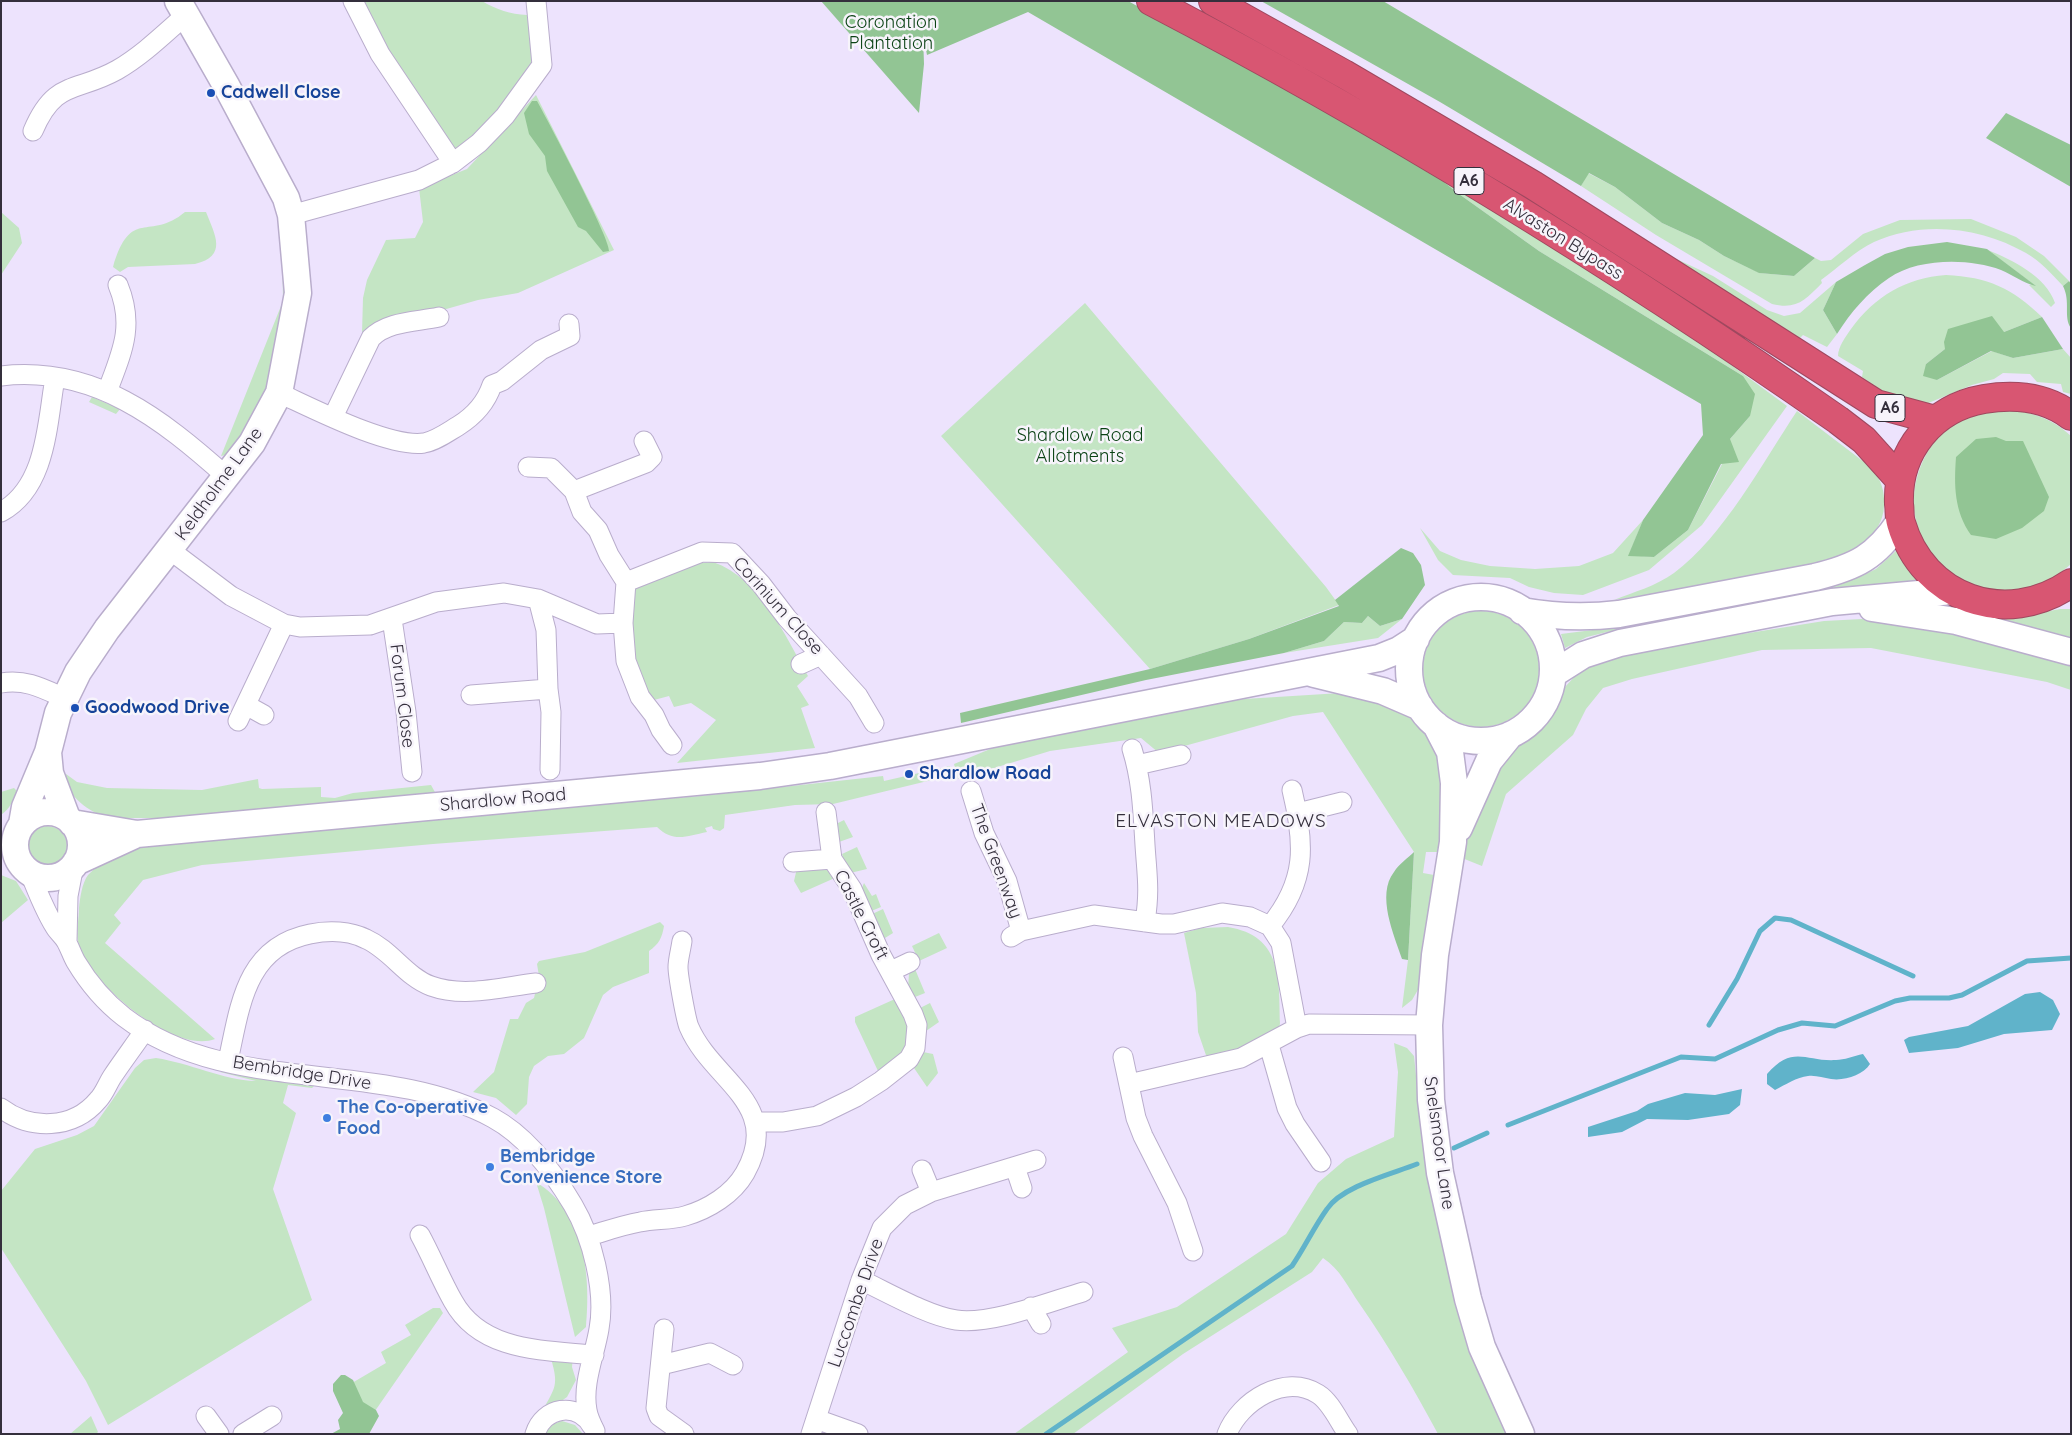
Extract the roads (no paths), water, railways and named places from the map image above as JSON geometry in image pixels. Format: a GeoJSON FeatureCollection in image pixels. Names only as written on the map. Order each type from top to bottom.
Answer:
{"type":"FeatureCollection","features":[{"type":"Feature","properties":{"kind":"highway","name":"Alvaston Bypass"},"geometry":{"type":"LineString","coordinates":[[1151,1],[1333,100],[1438,162],[1653,295],[1838,420],[1864,440],[1900,480]]}},
{"type":"Feature","properties":{"kind":"highway","name":"Alvaston Bypass"},"geometry":{"type":"LineString","coordinates":[[1213,1],[1344,74],[1533,185],[1876,404],[1935,420]]}},
{"type":"Feature","properties":{"kind":"highway"},"geometry":{"type":"LineString","coordinates":[[2064,409],[2022,397],[2000,397],[1978,400],[1955,409],[1935,420],[1920,435],[1909,453],[1900,480],[1900,521],[1919,560],[1930,572],[1952,591],[1979,602],[1995,605],[2035,601],[2068,588]]}},
{"type":"Feature","properties":{"kind":"street"},"geometry":{"type":"LineString","coordinates":[[353,1],[380,54],[453,163]]}},
{"type":"Feature","properties":{"kind":"street"},"geometry":{"type":"LineString","coordinates":[[291,215],[419,180],[453,163],[479,143],[505,116],[542,65],[536,1]]}},
{"type":"Feature","properties":{"kind":"street"},"geometry":{"type":"LineString","coordinates":[[33,131],[42,111],[60,92],[115,71],[141,55],[182,8]]}},
{"type":"Feature","properties":{"kind":"street","name":"Keldholme Lane"},"geometry":{"type":"LineString","coordinates":[[14,828],[48,752],[64,698],[78,672],[99,641],[252,443],[279,393],[298,293],[291,215],[286,198],[182,8]]}},
{"type":"Feature","properties":{"kind":"street"},"geometry":{"type":"LineString","coordinates":[[107,392],[122,352],[127,323],[126,304],[118,285]]}},
{"type":"Feature","properties":{"kind":"street"},"geometry":{"type":"LineString","coordinates":[[333,417],[371,338],[377,332],[389,326],[439,317]]}},
{"type":"Feature","properties":{"kind":"street"},"geometry":{"type":"LineString","coordinates":[[279,393],[362,430],[411,442],[425,442],[440,437],[469,419],[488,397],[492,385],[502,381],[541,350],[570,336],[569,324]]}},
{"type":"Feature","properties":{"kind":"street"},"geometry":{"type":"LineString","coordinates":[[1,376],[20,374],[82,382],[107,392],[139,407],[227,477]]}},
{"type":"Feature","properties":{"kind":"street"},"geometry":{"type":"LineString","coordinates":[[1,512],[16,502],[29,487],[38,468],[55,378]]}},
{"type":"Feature","properties":{"kind":"street"},"geometry":{"type":"LineString","coordinates":[[574,491],[646,463],[652,457],[644,441]]}},
{"type":"Feature","properties":{"kind":"street"},"geometry":{"type":"LineString","coordinates":[[528,467],[551,468],[574,491],[582,512],[598,530],[609,555],[626,582],[623,623],[626,661],[640,697],[654,715],[661,730],[672,745]]}},
{"type":"Feature","properties":{"kind":"street"},"geometry":{"type":"LineString","coordinates":[[1522,611],[1536,624],[1546,641],[1553,674],[1550,689],[1542,707],[1522,728],[1510,735],[1484,741],[1470,740],[1448,733],[1428,716],[1412,690],[1409,660],[1416,639],[1423,627],[1440,609],[1457,601],[1480,598],[1494,599],[1522,611],[1558,617],[1588,618],[1619,614],[1841,571],[1865,561],[1882,545],[1900,521]]}},
{"type":"Feature","properties":{"kind":"street"},"geometry":{"type":"LineString","coordinates":[[170,550],[231,596],[284,624],[300,627],[370,625],[392,619],[436,602],[504,593],[538,599],[597,624],[623,623]]}},
{"type":"Feature","properties":{"kind":"street","name":"Corinium Close"},"geometry":{"type":"LineString","coordinates":[[626,582],[702,552],[732,553],[761,584],[787,618],[858,696],[874,723]]}},
{"type":"Feature","properties":{"kind":"street"},"geometry":{"type":"LineString","coordinates":[[1553,674],[1583,656],[1620,642],[1832,602],[1952,591]]}},
{"type":"Feature","properties":{"kind":"street"},"geometry":{"type":"LineString","coordinates":[[538,599],[546,630],[548,690],[551,712],[550,770]]}},
{"type":"Feature","properties":{"kind":"street"},"geometry":{"type":"LineString","coordinates":[[1832,602],[1956,621],[2071,652]]}},
{"type":"Feature","properties":{"kind":"street","name":"Forum Close"},"geometry":{"type":"LineString","coordinates":[[392,619],[405,704],[412,772]]}},
{"type":"Feature","properties":{"kind":"street"},"geometry":{"type":"LineString","coordinates":[[264,715],[242,713],[284,624]]}},
{"type":"Feature","properties":{"kind":"street","name":"Shardlow Road"},"geometry":{"type":"LineString","coordinates":[[69,821],[137,834],[760,776],[821,767],[1309,673],[1379,658],[1399,650],[1416,639]]}},
{"type":"Feature","properties":{"kind":"street"},"geometry":{"type":"LineString","coordinates":[[801,664],[821,655]]}},
{"type":"Feature","properties":{"kind":"street","name":"Shardlow Road"},"geometry":{"type":"LineString","coordinates":[[1309,673],[1369,687],[1428,716]]}},
{"type":"Feature","properties":{"kind":"street"},"geometry":{"type":"LineString","coordinates":[[1,683],[15,681],[31,683],[64,698]]}},
{"type":"Feature","properties":{"kind":"street"},"geometry":{"type":"LineString","coordinates":[[471,695],[548,690]]}},
{"type":"Feature","properties":{"kind":"street","name":"Snelsmoor Lane"},"geometry":{"type":"LineString","coordinates":[[1428,716],[1450,752],[1454,783],[1453,842],[1435,955],[1429,1026],[1431,1100],[1440,1174],[1462,1273],[1482,1347],[1521,1434]]}},
{"type":"Feature","properties":{"kind":"street","name":"Snelsmoor Lane"},"geometry":{"type":"LineString","coordinates":[[1453,842],[1480,777],[1494,753],[1510,735]]}},
{"type":"Feature","properties":{"kind":"street","name":"Keldholme Lane"},"geometry":{"type":"LineString","coordinates":[[48,752],[50,773],[69,821]]}},
{"type":"Feature","properties":{"kind":"street"},"geometry":{"type":"LineString","coordinates":[[1144,922],[1149,897],[1150,878],[1142,786],[1134,757],[1181,755]]}},
{"type":"Feature","properties":{"kind":"street"},"geometry":{"type":"LineString","coordinates":[[1292,790],[1298,813],[1301,845],[1294,889],[1288,903],[1270,926],[1277,935],[1284,955],[1297,1028]]}},
{"type":"Feature","properties":{"kind":"street","name":"The Greenway"},"geometry":{"type":"LineString","coordinates":[[972,791],[984,833],[1007,881],[1016,934],[1094,915],[1174,924],[1222,912],[1250,917],[1270,926]]}},
{"type":"Feature","properties":{"kind":"street"},"geometry":{"type":"LineString","coordinates":[[1298,813],[1342,802]]}},
{"type":"Feature","properties":{"kind":"street"},"geometry":{"type":"LineString","coordinates":[[46,812],[69,821],[78,833],[80,844],[75,863],[55,877],[43,878],[19,868],[15,849],[14,828],[36,814],[46,812]]}},
{"type":"Feature","properties":{"kind":"street","name":"Castle Croft"},"geometry":{"type":"LineString","coordinates":[[756,1122],[782,1122],[817,1116],[856,1097],[909,1059],[915,1048],[917,1025],[891,971],[881,955],[852,889],[832,859],[826,812]]}},
{"type":"Feature","properties":{"kind":"street","name":"Shardlow Road"},"geometry":{"type":"LineString","coordinates":[[75,863],[137,834]]}},
{"type":"Feature","properties":{"kind":"street","name":"Castle Croft"},"geometry":{"type":"LineString","coordinates":[[793,862],[832,859]]}},
{"type":"Feature","properties":{"kind":"street","name":"Bembridge Drive"},"geometry":{"type":"LineString","coordinates":[[67,942],[68,896],[75,863]]}},
{"type":"Feature","properties":{"kind":"street","name":"Bembridge Drive"},"geometry":{"type":"LineString","coordinates":[[19,868],[54,926],[67,942],[78,965],[100,993],[123,1016],[145,1030],[192,1052],[228,1061],[268,1070],[410,1090],[458,1103],[494,1119],[524,1142],[552,1174],[573,1205],[589,1236],[600,1310],[600,1326],[589,1376],[587,1410],[595,1433]]}},
{"type":"Feature","properties":{"kind":"street"},"geometry":{"type":"LineString","coordinates":[[228,1061],[240,1004],[251,975],[274,950],[301,936],[319,932],[340,932],[365,938],[385,951],[421,982],[444,990],[506,995],[536,983]]}},
{"type":"Feature","properties":{"kind":"street"},"geometry":{"type":"LineString","coordinates":[[589,1236],[639,1222],[685,1216],[713,1204],[737,1187],[751,1163],[758,1141],[756,1122],[732,1084],[702,1051],[687,1024],[678,967],[682,941]]}},
{"type":"Feature","properties":{"kind":"street","name":"Castle Croft"},"geometry":{"type":"LineString","coordinates":[[891,971],[910,962]]}},
{"type":"Feature","properties":{"kind":"street"},"geometry":{"type":"LineString","coordinates":[[1129,1084],[1241,1058],[1269,1045],[1297,1028],[1309,1024],[1429,1026]]}},
{"type":"Feature","properties":{"kind":"street"},"geometry":{"type":"LineString","coordinates":[[1,1108],[19,1119],[41,1124],[60,1123],[82,1113],[98,1100],[145,1030]]}},
{"type":"Feature","properties":{"kind":"street"},"geometry":{"type":"LineString","coordinates":[[1269,1045],[1287,1108],[1295,1124],[1321,1162]]}},
{"type":"Feature","properties":{"kind":"street"},"geometry":{"type":"LineString","coordinates":[[1123,1057],[1143,1136],[1177,1203],[1193,1251]]}},
{"type":"Feature","properties":{"kind":"street","name":"Luccombe Drive"},"geometry":{"type":"LineString","coordinates":[[814,1426],[860,1280],[882,1228],[905,1204],[931,1192],[1036,1160]]}},
{"type":"Feature","properties":{"kind":"street"},"geometry":{"type":"LineString","coordinates":[[1015,1167],[1022,1188]]}},
{"type":"Feature","properties":{"kind":"street"},"geometry":{"type":"LineString","coordinates":[[922,1170],[931,1192]]}},
{"type":"Feature","properties":{"kind":"street"},"geometry":{"type":"LineString","coordinates":[[420,1236],[453,1302],[475,1330],[522,1348],[594,1354]]}},
{"type":"Feature","properties":{"kind":"street"},"geometry":{"type":"LineString","coordinates":[[860,1280],[938,1315],[956,1320],[974,1320],[1031,1307],[1083,1292]]}},
{"type":"Feature","properties":{"kind":"street"},"geometry":{"type":"LineString","coordinates":[[1031,1307],[1041,1324]]}},
{"type":"Feature","properties":{"kind":"street"},"geometry":{"type":"LineString","coordinates":[[664,1329],[661,1365],[655,1400],[656,1408],[659,1416],[684,1434]]}},
{"type":"Feature","properties":{"kind":"street"},"geometry":{"type":"LineString","coordinates":[[661,1365],[710,1353],[733,1365]]}},
{"type":"Feature","properties":{"kind":"street","name":"Bembridge Drive"},"geometry":{"type":"LineString","coordinates":[[564,1408],[589,1376]]}},
{"type":"Feature","properties":{"kind":"street"},"geometry":{"type":"LineString","coordinates":[[1227,1434],[1239,1414],[1248,1405],[1276,1390],[1299,1386],[1320,1395],[1348,1434]]}},
{"type":"Feature","properties":{"kind":"street"},"geometry":{"type":"LineString","coordinates":[[535,1434],[543,1418],[564,1408],[577,1412],[588,1420],[595,1433]]}},
{"type":"Feature","properties":{"kind":"street"},"geometry":{"type":"LineString","coordinates":[[206,1416],[219,1434]]}},
{"type":"Feature","properties":{"kind":"street"},"geometry":{"type":"LineString","coordinates":[[243,1434],[272,1416]]}},
{"type":"Feature","properties":{"kind":"street"},"geometry":{"type":"LineString","coordinates":[[814,1426],[858,1434]]}},
{"type":"Feature","properties":{"kind":"water"},"geometry":{"type":"Polygon","coordinates":[[[2040,992],[2053,1000],[2060,1014],[2052,1030],[2004,1034],[1958,1048],[1909,1053],[1904,1040],[1909,1037],[1968,1026],[2025,994],[2040,992]]]}},
{"type":"Feature","properties":{"kind":"water"},"geometry":{"type":"Polygon","coordinates":[[[1863,1054],[1870,1064],[1863,1071],[1853,1076],[1842,1079],[1814,1076],[1804,1077],[1775,1090],[1767,1084],[1767,1074],[1785,1059],[1800,1056],[1836,1060],[1863,1054]]]}},
{"type":"Feature","properties":{"kind":"water"},"geometry":{"type":"Polygon","coordinates":[[[1742,1089],[1740,1105],[1729,1114],[1688,1120],[1647,1119],[1622,1132],[1588,1137],[1588,1127],[1637,1111],[1648,1104],[1685,1093],[1715,1095],[1742,1089]]]}},
{"type":"Feature","properties":{"kind":"waterway"},"geometry":{"type":"LineString","coordinates":[[1709,1025],[1737,979],[1760,931],[1775,918],[1791,920],[1913,976]]}},
{"type":"Feature","properties":{"kind":"waterway"},"geometry":{"type":"LineString","coordinates":[[1508,1125],[1681,1057],[1715,1059],[1778,1030],[1802,1023],[1835,1026],[1895,1001],[1910,998],[1949,998],[1962,995],[2027,961],[2071,958]]}},
{"type":"Feature","properties":{"kind":"waterway"},"geometry":{"type":"LineString","coordinates":[[1454,1148],[1487,1133]]}},
{"type":"Feature","properties":{"kind":"waterway"},"geometry":{"type":"LineString","coordinates":[[1046,1434],[1292,1266],[1327,1209],[1334,1201],[1355,1187],[1417,1164]]}},
{"type":"Feature","properties":{"kind":"place","name":"Cadwell Close"},"geometry":{"type":"Point","coordinates":[211,93]}},
{"type":"Feature","properties":{"kind":"place","name":"Goodwood Drive"},"geometry":{"type":"Point","coordinates":[75,708]}},
{"type":"Feature","properties":{"kind":"place","name":"Shardlow Road"},"geometry":{"type":"Point","coordinates":[909,774]}},
{"type":"Feature","properties":{"kind":"place","name":"The Co-operative Food"},"geometry":{"type":"Point","coordinates":[327,1118]}},
{"type":"Feature","properties":{"kind":"place","name":"Bembridge Convenience Store"},"geometry":{"type":"Point","coordinates":[490,1167]}},
{"type":"Feature","properties":{"kind":"district","name":"ELVASTON MEADOWS"},"geometry":{"type":"Point","coordinates":[1221,821]}},
{"type":"Feature","properties":{"kind":"park label","name":"Coronation Plantation"},"geometry":{"type":"Point","coordinates":[891,33]}},
{"type":"Feature","properties":{"kind":"park label","name":"Shardlow Road Allotments"},"geometry":{"type":"Point","coordinates":[1080,446]}}]}
